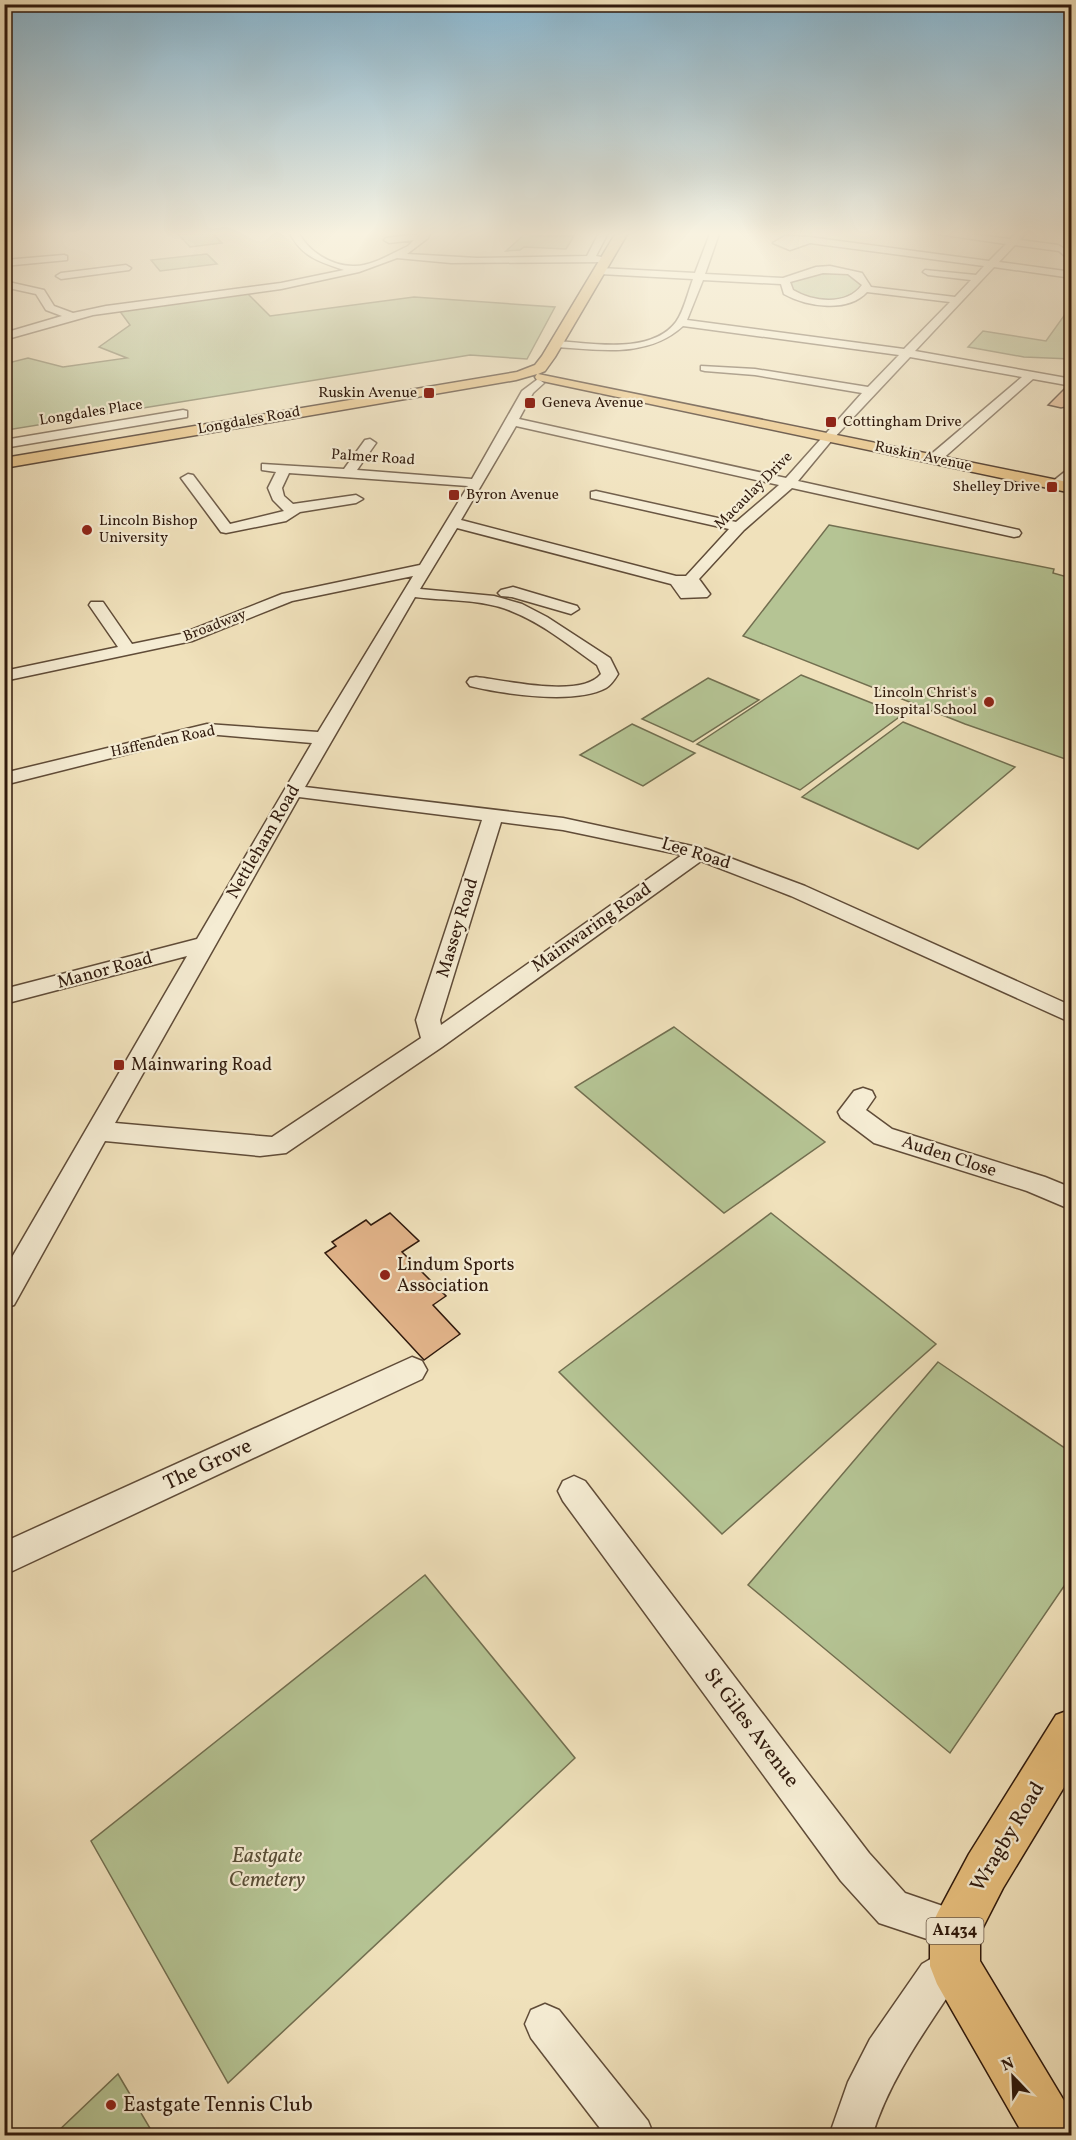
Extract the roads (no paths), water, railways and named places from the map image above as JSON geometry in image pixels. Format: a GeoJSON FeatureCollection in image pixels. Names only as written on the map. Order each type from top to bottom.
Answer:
{"type":"FeatureCollection","features":[{"type":"Feature","properties":{"kind":"main road","name":"Nettleham Road"},"geometry":{"type":"LineString","coordinates":[[530,379],[565,331]]}},
{"type":"Feature","properties":{"kind":"main road","name":"Longdales Road"},"geometry":{"type":"LineString","coordinates":[[5,461],[494,379],[530,379]]}},
{"type":"Feature","properties":{"kind":"main road","name":"Ruskin Avenue"},"geometry":{"type":"LineString","coordinates":[[530,379],[562,382],[1064,487]]}},
{"type":"Feature","properties":{"kind":"main road","name":"Wragby Road"},"geometry":{"type":"LineString","coordinates":[[955,1947],[986,1871],[1071,1731]]}},
{"type":"Feature","properties":{"kind":"main road","name":"A1434"},"geometry":{"type":"LineString","coordinates":[[955,1947],[1054,2136]]}},
{"type":"Feature","properties":{"kind":"street"},"geometry":{"type":"LineString","coordinates":[[4,336],[21,331]]}},
{"type":"Feature","properties":{"kind":"street"},"geometry":{"type":"LineString","coordinates":[[557,344],[611,346],[645,344],[670,335],[674,331]]}},
{"type":"Feature","properties":{"kind":"street"},"geometry":{"type":"LineString","coordinates":[[745,331],[909,351],[1071,383]]}},
{"type":"Feature","properties":{"kind":"street","name":"Macaulay Drive"},"geometry":{"type":"LineString","coordinates":[[452,522],[683,581],[789,483],[827,437],[928,331]]}},
{"type":"Feature","properties":{"kind":"street"},"geometry":{"type":"LineString","coordinates":[[705,368],[755,372],[872,391]]}},
{"type":"Feature","properties":{"kind":"street"},"geometry":{"type":"LineString","coordinates":[[934,459],[1031,375]]}},
{"type":"Feature","properties":{"kind":"street","name":"Nettleham Road"},"geometry":{"type":"LineString","coordinates":[[4,1297],[293,791],[409,592],[477,483],[512,421],[530,379]]}},
{"type":"Feature","properties":{"kind":"street","name":"Longdales Place"},"geometry":{"type":"LineString","coordinates":[[4,444],[183,414]]}},
{"type":"Feature","properties":{"kind":"street"},"geometry":{"type":"LineString","coordinates":[[512,421],[1014,533]]}},
{"type":"Feature","properties":{"kind":"street"},"geometry":{"type":"LineString","coordinates":[[348,473],[370,443]]}},
{"type":"Feature","properties":{"kind":"street","name":"Palmer Road"},"geometry":{"type":"LineString","coordinates":[[267,467],[477,483]]}},
{"type":"Feature","properties":{"kind":"street"},"geometry":{"type":"LineString","coordinates":[[188,478],[226,529],[281,518],[293,512],[278,497],[275,488],[286,468]]}},
{"type":"Feature","properties":{"kind":"street"},"geometry":{"type":"LineString","coordinates":[[1064,487],[1071,470]]}},
{"type":"Feature","properties":{"kind":"street"},"geometry":{"type":"LineString","coordinates":[[596,495],[739,527]]}},
{"type":"Feature","properties":{"kind":"street"},"geometry":{"type":"LineString","coordinates":[[291,508],[356,499]]}},
{"type":"Feature","properties":{"kind":"street","name":"Broadway"},"geometry":{"type":"LineString","coordinates":[[4,676],[186,638],[288,597],[423,569]]}},
{"type":"Feature","properties":{"kind":"street"},"geometry":{"type":"LineString","coordinates":[[409,592],[494,601],[516,607],[541,620],[604,662],[610,674],[608,681],[586,691],[570,692],[488,680]]}},
{"type":"Feature","properties":{"kind":"street"},"geometry":{"type":"LineString","coordinates":[[494,601],[505,593],[513,592],[571,609]]}},
{"type":"Feature","properties":{"kind":"street"},"geometry":{"type":"LineString","coordinates":[[97,605],[128,650]]}},
{"type":"Feature","properties":{"kind":"street","name":"Haffenden Road"},"geometry":{"type":"LineString","coordinates":[[4,779],[207,729],[324,738]]}},
{"type":"Feature","properties":{"kind":"street","name":"Lee Road"},"geometry":{"type":"LineString","coordinates":[[293,791],[598,830],[699,853],[798,891],[1071,1015]]}},
{"type":"Feature","properties":{"kind":"street","name":"Massey Road"},"geometry":{"type":"LineString","coordinates":[[434,1041],[428,1020],[493,815]]}},
{"type":"Feature","properties":{"kind":"street","name":"Mainwaring Road"},"geometry":{"type":"LineString","coordinates":[[99,1131],[260,1147],[277,1146],[434,1041],[699,853]]}},
{"type":"Feature","properties":{"kind":"street","name":"Manor Road"},"geometry":{"type":"LineString","coordinates":[[4,997],[205,944]]}},
{"type":"Feature","properties":{"kind":"street","name":"Auden Close"},"geometry":{"type":"LineString","coordinates":[[863,1097],[850,1112],[883,1136],[1036,1184],[1071,1200]]}},
{"type":"Feature","properties":{"kind":"street","name":"The Grove"},"geometry":{"type":"LineString","coordinates":[[4,1559],[412,1370]]}},
{"type":"Feature","properties":{"kind":"street","name":"St Giles Avenue"},"geometry":{"type":"LineString","coordinates":[[574,1491],[855,1867],[893,1909],[955,1947]]}},
{"type":"Feature","properties":{"kind":"street"},"geometry":{"type":"LineString","coordinates":[[850,2136],[863,2097],[885,2054],[955,1947]]}},
{"type":"Feature","properties":{"kind":"street"},"geometry":{"type":"LineString","coordinates":[[545,2024],[633,2136]]}},
{"type":"Feature","properties":{"kind":"place","name":"Ruskin Avenue"},"geometry":{"type":"Point","coordinates":[429,393]}},
{"type":"Feature","properties":{"kind":"place","name":"Geneva Avenue"},"geometry":{"type":"Point","coordinates":[530,403]}},
{"type":"Feature","properties":{"kind":"place","name":"Cottingham Drive"},"geometry":{"type":"Point","coordinates":[831,422]}},
{"type":"Feature","properties":{"kind":"place","name":"Shelley Drive"},"geometry":{"type":"Point","coordinates":[1052,487]}},
{"type":"Feature","properties":{"kind":"place","name":"Byron Avenue"},"geometry":{"type":"Point","coordinates":[454,495]}},
{"type":"Feature","properties":{"kind":"place","name":"Lincoln Bishop University"},"geometry":{"type":"Point","coordinates":[87,530]}},
{"type":"Feature","properties":{"kind":"place","name":"Lincoln Christ's Hospital School"},"geometry":{"type":"Point","coordinates":[989,702]}},
{"type":"Feature","properties":{"kind":"place","name":"Mainwaring Road"},"geometry":{"type":"Point","coordinates":[119,1065]}},
{"type":"Feature","properties":{"kind":"place","name":"Lindum Sports Association"},"geometry":{"type":"Point","coordinates":[385,1275]}},
{"type":"Feature","properties":{"kind":"place","name":"Eastgate Tennis Club"},"geometry":{"type":"Point","coordinates":[111,2105]}},
{"type":"Feature","properties":{"kind":"park label","name":"Eastgate Cemetery"},"geometry":{"type":"Point","coordinates":[267,1868]}}]}
